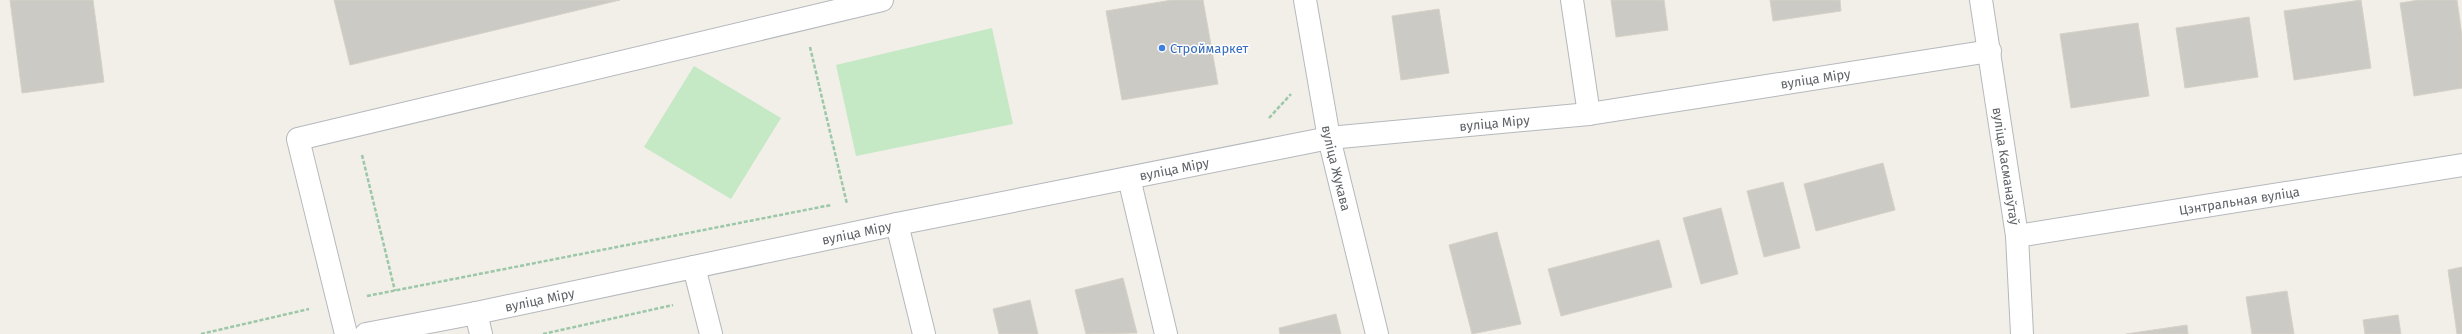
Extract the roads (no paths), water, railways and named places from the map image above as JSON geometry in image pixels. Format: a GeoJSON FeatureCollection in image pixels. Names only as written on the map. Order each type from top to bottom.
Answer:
{"type":"FeatureCollection","features":[{"type":"Feature","properties":{"kind":"street"},"geometry":{"type":"LineString","coordinates":[[346,334],[298,139],[882,0]]}},
{"type":"Feature","properties":{"kind":"street","name":"вуліца Жукава"},"geometry":{"type":"LineString","coordinates":[[1305,0],[1329,138],[1377,334]]}},
{"type":"Feature","properties":{"kind":"street"},"geometry":{"type":"LineString","coordinates":[[1572,0],[1589,114]]}},
{"type":"Feature","properties":{"kind":"street","name":"вуліца Касманаўтаў"},"geometry":{"type":"LineString","coordinates":[[1982,0],[2017,236],[2022,334]]}},
{"type":"Feature","properties":{"kind":"street","name":"вуліца Міру"},"geometry":{"type":"LineString","coordinates":[[366,334],[476,313],[897,224],[1329,138],[1589,114],[1990,51]]}},
{"type":"Feature","properties":{"kind":"street","name":"Цэнтральная вуліца"},"geometry":{"type":"LineString","coordinates":[[2017,236],[2462,165]]}},
{"type":"Feature","properties":{"kind":"street"},"geometry":{"type":"LineString","coordinates":[[1129,178],[1166,334]]}},
{"type":"Feature","properties":{"kind":"street"},"geometry":{"type":"LineString","coordinates":[[897,224],[924,334]]}},
{"type":"Feature","properties":{"kind":"street"},"geometry":{"type":"LineString","coordinates":[[694,267],[711,334]]}},
{"type":"Feature","properties":{"kind":"street"},"geometry":{"type":"LineString","coordinates":[[476,313],[481,334]]}},
{"type":"Feature","properties":{"kind":"place","name":"Строймаркет"},"geometry":{"type":"Point","coordinates":[1162,48]}}]}
